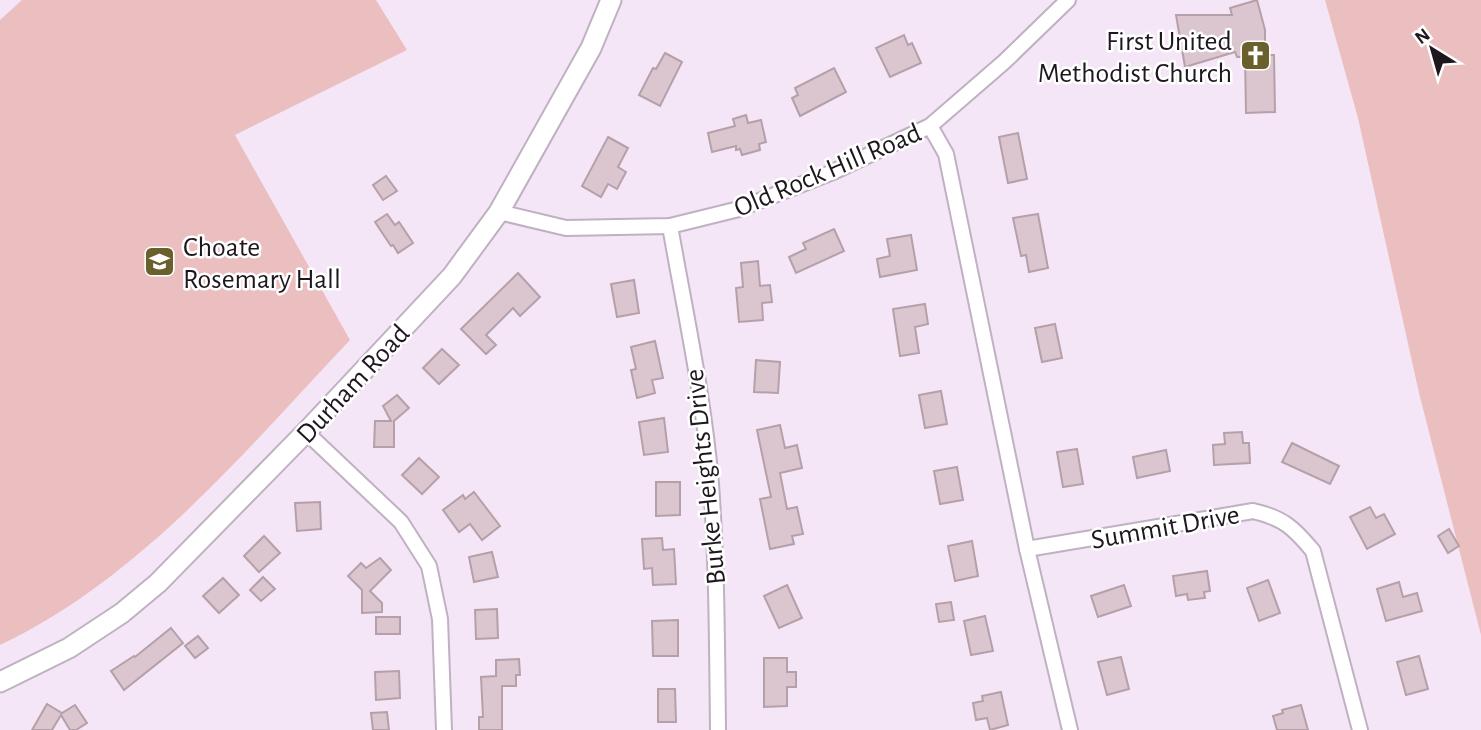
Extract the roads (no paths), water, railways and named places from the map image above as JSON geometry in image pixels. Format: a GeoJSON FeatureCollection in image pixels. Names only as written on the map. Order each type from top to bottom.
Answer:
{"type":"FeatureCollection","features":[{"type":"Feature","properties":{"kind":"main road","name":"Durham Road"},"geometry":{"type":"LineString","coordinates":[[0,682],[69,648],[122,613],[158,583],[306,432],[452,275],[499,212],[591,48],[611,0]]}},
{"type":"Feature","properties":{"kind":"street","name":"Old Rock Hill Road"},"geometry":{"type":"LineString","coordinates":[[499,212],[566,228],[670,226],[738,209],[833,173],[930,126],[1004,62],[1068,0]]}},
{"type":"Feature","properties":{"kind":"street"},"geometry":{"type":"LineString","coordinates":[[930,126],[946,154],[1027,550],[1070,730]]}},
{"type":"Feature","properties":{"kind":"street","name":"Burke Heights Drive"},"geometry":{"type":"LineString","coordinates":[[670,226],[699,390],[711,484],[718,730]]}},
{"type":"Feature","properties":{"kind":"street"},"geometry":{"type":"LineString","coordinates":[[306,432],[401,522],[429,566],[440,619],[444,730]]}},
{"type":"Feature","properties":{"kind":"street","name":"Summit Drive"},"geometry":{"type":"LineString","coordinates":[[1027,550],[1253,510],[1275,516],[1298,532],[1313,551],[1360,730]]}},
{"type":"Feature","properties":{"kind":"place","name":"First United Methodist Church"},"geometry":{"type":"Point","coordinates":[1255,56]}},
{"type":"Feature","properties":{"kind":"place","name":"Choate Rosemary Hall"},"geometry":{"type":"Point","coordinates":[160,262]}}]}
